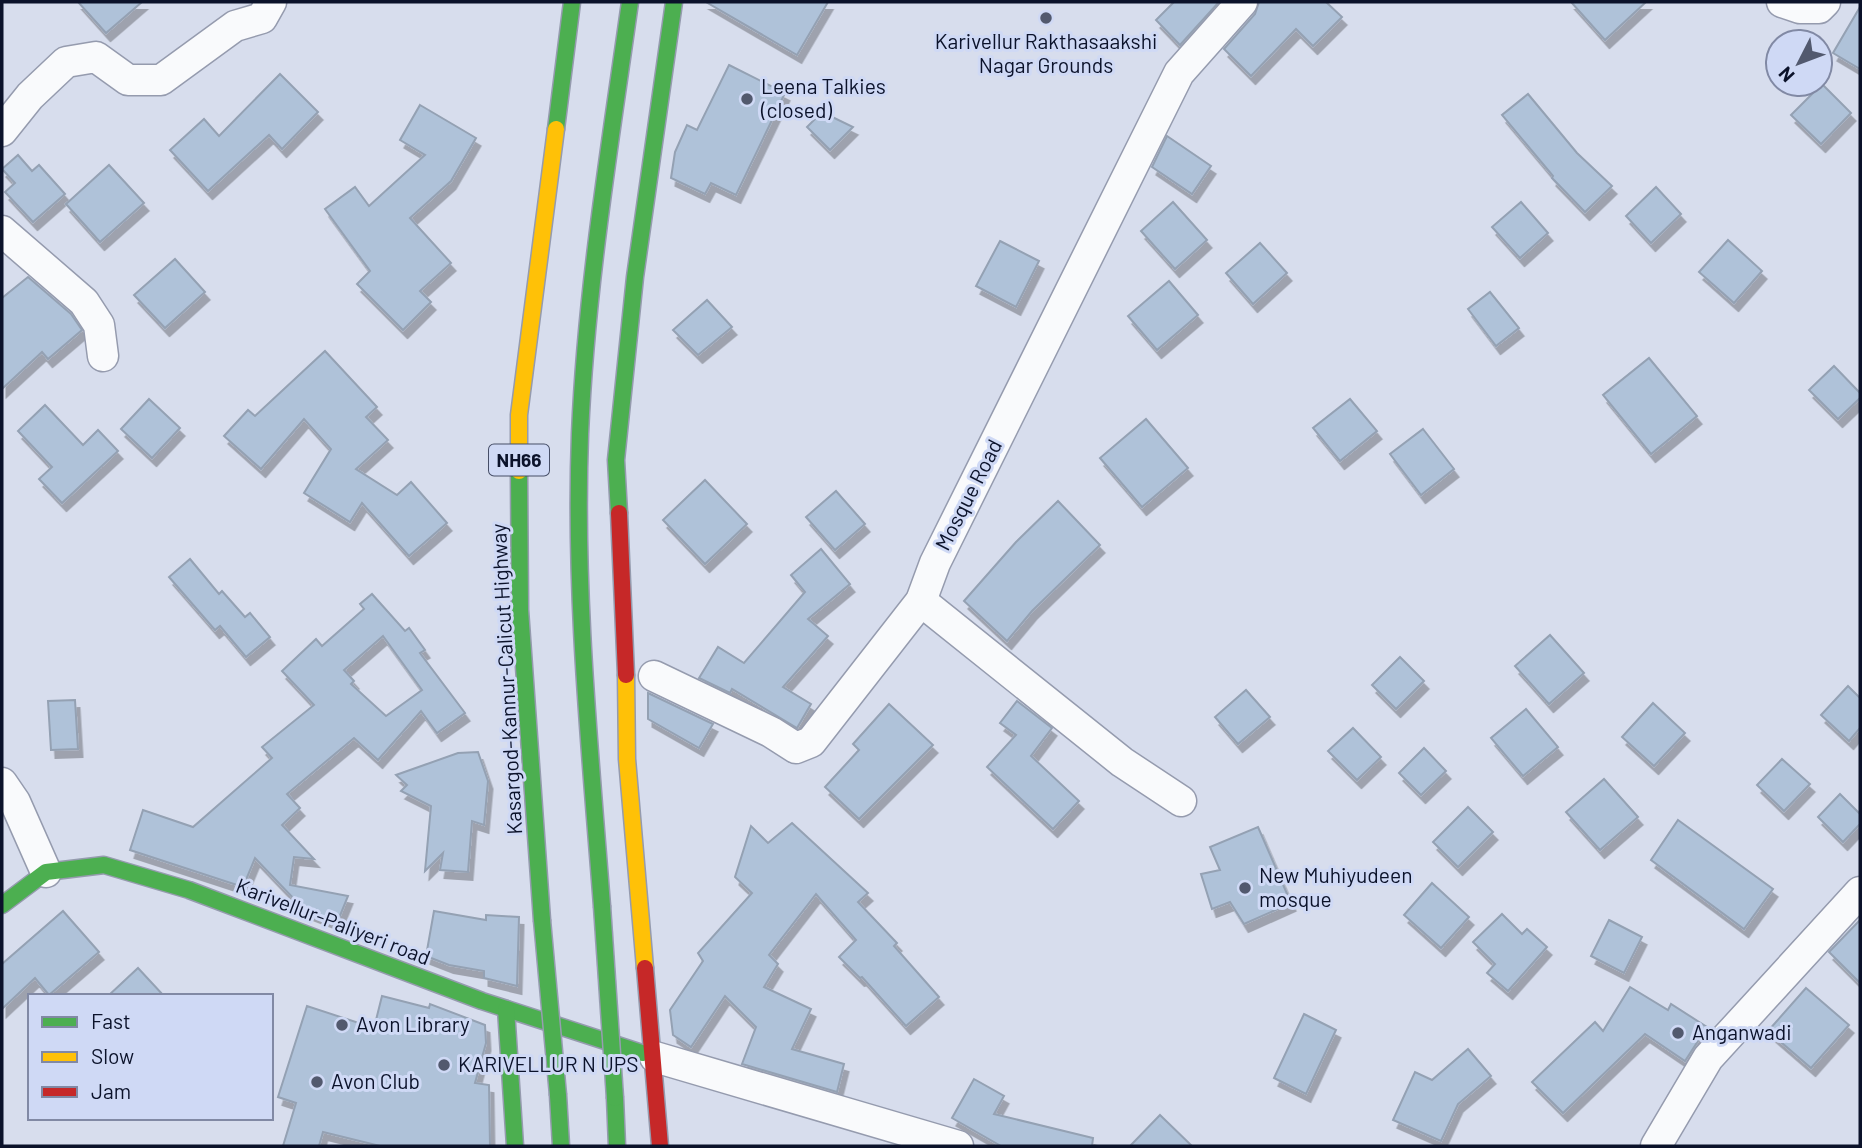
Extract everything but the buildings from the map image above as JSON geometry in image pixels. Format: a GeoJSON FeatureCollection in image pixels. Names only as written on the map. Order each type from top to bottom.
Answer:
{"type":"FeatureCollection","features":[{"type":"Feature","properties":{"kind":"main road","name":"Kasargod-Kannur-Calicut Highway"},"geometry":{"type":"LineString","coordinates":[[561,1146],[520,610],[519,415],[572,2]]}},
{"type":"Feature","properties":{"kind":"main road","name":"NH66"},"geometry":{"type":"LineString","coordinates":[[617,1146],[581,624],[580,434],[597,236],[630,2]]}},
{"type":"Feature","properties":{"kind":"main road"},"geometry":{"type":"LineString","coordinates":[[660,1146],[655,1057],[627,759],[626,666],[616,460],[635,277],[674,2]]}},
{"type":"Feature","properties":{"kind":"main road","name":"Karivellur-Paliyeri road"},"geometry":{"type":"LineString","coordinates":[[2,905],[46,872],[104,865],[189,890],[506,1009],[655,1057]]}},
{"type":"Feature","properties":{"kind":"main road"},"geometry":{"type":"LineString","coordinates":[[506,1009],[515,1146]]}},
{"type":"Feature","properties":{"kind":"street"},"geometry":{"type":"LineString","coordinates":[[2,131],[30,96],[66,62],[96,57],[128,80],[161,80],[235,26],[262,18],[271,2]]}},
{"type":"Feature","properties":{"kind":"street","name":"Mosque Road"},"geometry":{"type":"LineString","coordinates":[[654,676],[771,732],[796,748],[811,743],[921,601],[957,519],[1179,73],[1242,2]]}},
{"type":"Feature","properties":{"kind":"street"},"geometry":{"type":"LineString","coordinates":[[1782,2],[1800,8],[1819,8],[1825,2]]}},
{"type":"Feature","properties":{"kind":"street"},"geometry":{"type":"LineString","coordinates":[[2,231],[84,302],[99,325],[103,355]]}},
{"type":"Feature","properties":{"kind":"street"},"geometry":{"type":"LineString","coordinates":[[921,601],[1122,762],[1181,802]]}},
{"type":"Feature","properties":{"kind":"street"},"geometry":{"type":"LineString","coordinates":[[2,783],[15,802],[46,872]]}},
{"type":"Feature","properties":{"kind":"street"},"geometry":{"type":"LineString","coordinates":[[1656,1146],[1708,1058],[1860,892]]}},
{"type":"Feature","properties":{"kind":"street"},"geometry":{"type":"LineString","coordinates":[[655,1057],[958,1146]]}},
{"type":"Feature","properties":{"kind":"traffic: fast"},"geometry":{"type":"LineString","coordinates":[[556,129],[572,2]]}},
{"type":"Feature","properties":{"kind":"traffic: fast"},"geometry":{"type":"LineString","coordinates":[[602,906],[581,611],[580,434],[593,271],[630,2]]}},
{"type":"Feature","properties":{"kind":"traffic: fast"},"geometry":{"type":"LineString","coordinates":[[619,513],[616,460],[635,277],[674,2]]}},
{"type":"Feature","properties":{"kind":"traffic: fast"},"geometry":{"type":"LineString","coordinates":[[519,471],[520,610],[542,920]]}},
{"type":"Feature","properties":{"kind":"traffic: fast"},"geometry":{"type":"LineString","coordinates":[[2,905],[46,872],[104,865],[189,890],[482,1001],[642,1053]]}},
{"type":"Feature","properties":{"kind":"traffic: fast"},"geometry":{"type":"LineString","coordinates":[[602,906],[615,1098]]}},
{"type":"Feature","properties":{"kind":"traffic: fast"},"geometry":{"type":"LineString","coordinates":[[542,920],[558,1095]]}},
{"type":"Feature","properties":{"kind":"traffic: fast"},"geometry":{"type":"LineString","coordinates":[[506,1009],[515,1146]]}},
{"type":"Feature","properties":{"kind":"traffic: fast"},"geometry":{"type":"LineString","coordinates":[[558,1095],[561,1146]]}},
{"type":"Feature","properties":{"kind":"traffic: fast"},"geometry":{"type":"LineString","coordinates":[[615,1098],[617,1146]]}},
{"type":"Feature","properties":{"kind":"traffic: slow"},"geometry":{"type":"LineString","coordinates":[[519,471],[519,415],[556,129]]}},
{"type":"Feature","properties":{"kind":"traffic: slow"},"geometry":{"type":"LineString","coordinates":[[626,675],[627,759],[645,968]]}},
{"type":"Feature","properties":{"kind":"traffic: jam"},"geometry":{"type":"LineString","coordinates":[[619,513],[626,675]]}},
{"type":"Feature","properties":{"kind":"traffic: jam"},"geometry":{"type":"LineString","coordinates":[[645,968],[660,1146]]}},
{"type":"Feature","properties":{"kind":"place","name":"Karivellur Rakthasaakshi Nagar Grounds"},"geometry":{"type":"Point","coordinates":[1046,18]}},
{"type":"Feature","properties":{"kind":"place","name":"Leena Talkies (closed)"},"geometry":{"type":"Point","coordinates":[747,99]}},
{"type":"Feature","properties":{"kind":"place","name":"New Muhiyudeen mosque"},"geometry":{"type":"Point","coordinates":[1245,888]}},
{"type":"Feature","properties":{"kind":"place","name":"Avon Library"},"geometry":{"type":"Point","coordinates":[342,1025]}},
{"type":"Feature","properties":{"kind":"place","name":"Anganwadi"},"geometry":{"type":"Point","coordinates":[1678,1033]}},
{"type":"Feature","properties":{"kind":"place","name":"KARIVELLUR N UPS"},"geometry":{"type":"Point","coordinates":[444,1065]}},
{"type":"Feature","properties":{"kind":"place","name":"Avon Club"},"geometry":{"type":"Point","coordinates":[317,1082]}}]}
